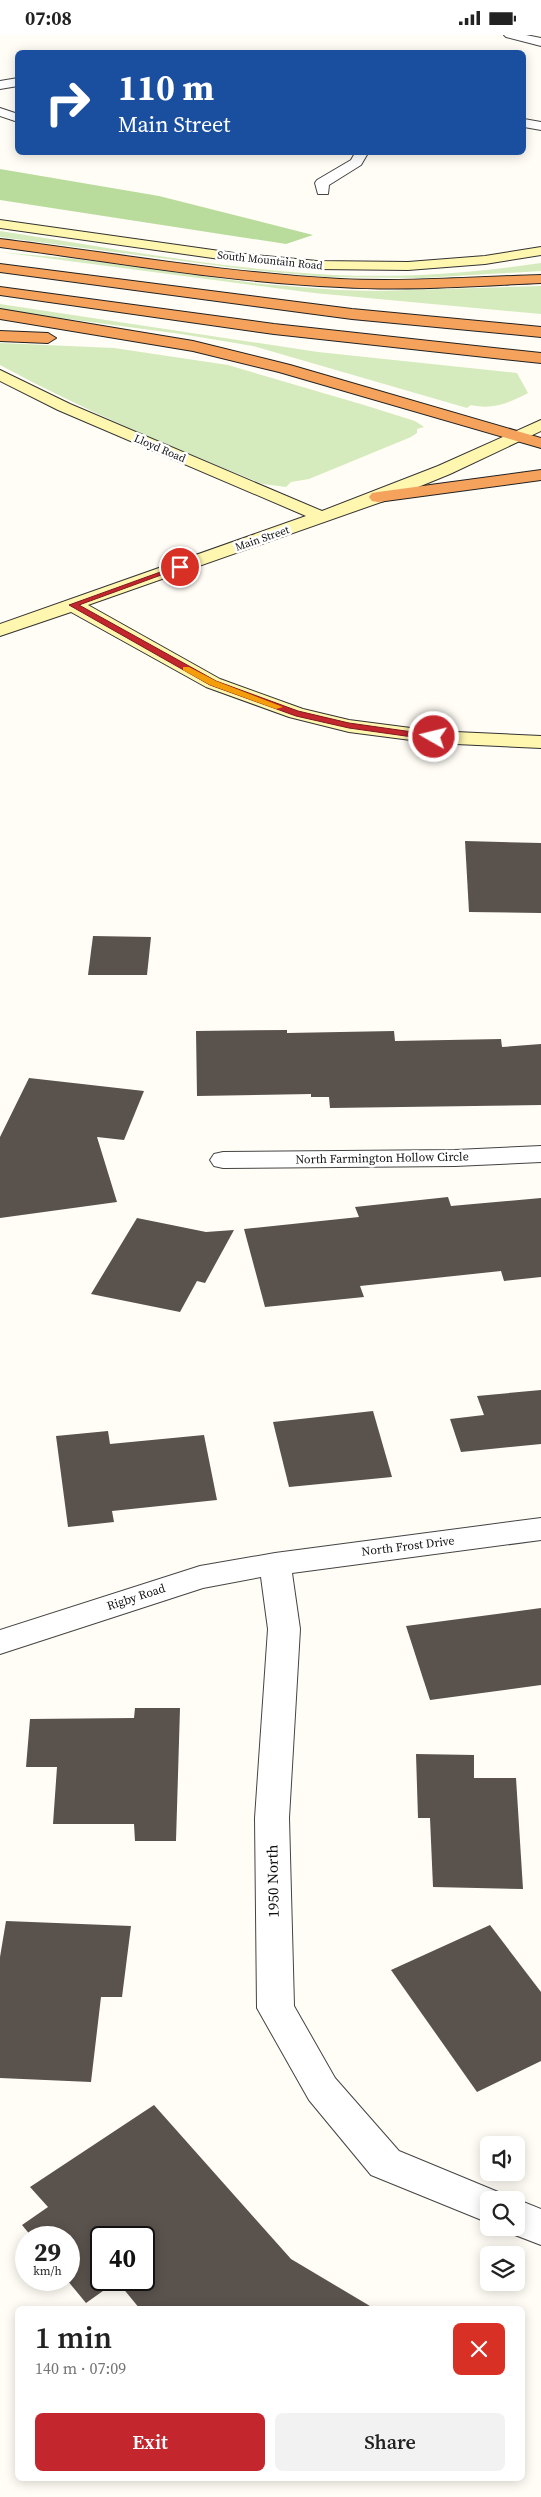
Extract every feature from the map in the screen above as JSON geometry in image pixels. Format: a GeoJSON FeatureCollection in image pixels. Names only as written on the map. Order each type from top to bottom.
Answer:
{"type":"FeatureCollection","features":[{"type":"Feature","properties":{"kind":"highway"},"geometry":{"type":"LineString","coordinates":[[0,243],[265,278],[314,282],[376,284],[541,279]]}},
{"type":"Feature","properties":{"kind":"highway"},"geometry":{"type":"LineString","coordinates":[[0,268],[315,310],[541,332]]}},
{"type":"Feature","properties":{"kind":"highway"},"geometry":{"type":"LineString","coordinates":[[0,291],[274,329],[541,357]]}},
{"type":"Feature","properties":{"kind":"highway"},"geometry":{"type":"LineString","coordinates":[[0,315],[193,346],[294,371],[541,443]]}},
{"type":"Feature","properties":{"kind":"highway"},"geometry":{"type":"LineString","coordinates":[[0,336],[39,337],[216,353]]}},
{"type":"Feature","properties":{"kind":"highway"},"geometry":{"type":"LineString","coordinates":[[378,497],[541,475]]}},
{"type":"Feature","properties":{"kind":"street"},"geometry":{"type":"LineString","coordinates":[[510,35],[541,42]]}},
{"type":"Feature","properties":{"kind":"street"},"geometry":{"type":"LineString","coordinates":[[0,85],[15,82]]}},
{"type":"Feature","properties":{"kind":"street"},"geometry":{"type":"LineString","coordinates":[[0,112],[15,117]]}},
{"type":"Feature","properties":{"kind":"street"},"geometry":{"type":"LineString","coordinates":[[526,123],[541,125]]}},
{"type":"Feature","properties":{"kind":"street"},"geometry":{"type":"LineString","coordinates":[[324,191],[322,183],[356,162],[360,155]]}},
{"type":"Feature","properties":{"kind":"street","name":"South Mountain Road"},"geometry":{"type":"LineString","coordinates":[[0,224],[234,257],[317,265],[408,266],[485,260],[541,251]]}},
{"type":"Feature","properties":{"kind":"street","name":"Lloyd Road"},"geometry":{"type":"LineString","coordinates":[[0,375],[64,407],[322,517]]}},
{"type":"Feature","properties":{"kind":"street","name":"Main Street"},"geometry":{"type":"LineString","coordinates":[[0,630],[378,497],[519,437],[541,425]]}},
{"type":"Feature","properties":{"kind":"street"},"geometry":{"type":"LineString","coordinates":[[73,605],[213,683],[296,713],[349,726],[434,737],[541,741]]}},
{"type":"Feature","properties":{"kind":"street","name":"North Farmington Hollow Circle"},"geometry":{"type":"LineString","coordinates":[[223,1160],[455,1158],[541,1154]]}},
{"type":"Feature","properties":{"kind":"street","name":"North Frost Drive"},"geometry":{"type":"LineString","coordinates":[[276,1564],[541,1529]]}},
{"type":"Feature","properties":{"kind":"street","name":"Rigby Road"},"geometry":{"type":"LineString","coordinates":[[0,1642],[200,1577],[276,1564]]}},
{"type":"Feature","properties":{"kind":"street","name":"1950 North"},"geometry":{"type":"LineString","coordinates":[[276,1564],[284,1629],[272,1818],[276,2008],[322,2089],[385,2163],[480,2202]]}},
{"type":"Feature","properties":{"kind":"street"},"geometry":{"type":"LineString","coordinates":[[525,2221],[541,2227]]}},
{"type":"Feature","properties":{"kind":"green space"},"geometry":{"type":"Polygon","coordinates":[[[0,169],[159,196],[313,235],[286,244],[0,200],[0,169]]]}},
{"type":"Feature","properties":{"kind":"green space"},"geometry":{"type":"Polygon","coordinates":[[[0,231],[167,257],[292,272],[360,276],[412,275],[489,270],[541,263],[541,271],[422,278],[325,277],[251,270],[0,237],[0,231]]]}},
{"type":"Feature","properties":{"kind":"green space"},"geometry":{"type":"Polygon","coordinates":[[[0,252],[76,259],[262,284],[338,290],[377,291],[541,286],[541,314],[314,293],[0,252]]]}},
{"type":"Feature","properties":{"kind":"green space"},"geometry":{"type":"Polygon","coordinates":[[[0,304],[318,352],[517,373],[528,393],[501,405],[487,407],[471,405],[467,408],[253,346],[181,334],[0,310],[0,304]]]}},
{"type":"Feature","properties":{"kind":"green space"},"geometry":{"type":"Polygon","coordinates":[[[0,343],[114,348],[228,365],[415,421],[424,427],[417,429],[417,433],[411,437],[309,479],[291,482],[286,487],[263,484],[130,428],[64,398],[0,365],[0,343]]]}},
{"type":"Feature","properties":{"kind":"building"},"geometry":{"type":"Polygon","coordinates":[[[465,841],[541,843],[541,913],[469,912],[465,841]]]}},
{"type":"Feature","properties":{"kind":"building"},"geometry":{"type":"Polygon","coordinates":[[[93,936],[151,937],[147,975],[88,975],[93,936]]]}},
{"type":"Feature","properties":{"kind":"building"},"geometry":{"type":"Polygon","coordinates":[[[287,1030],[287,1033],[394,1031],[395,1041],[501,1039],[502,1047],[541,1044],[541,1105],[330,1108],[329,1097],[311,1097],[311,1094],[197,1096],[196,1031],[287,1030]]]}},
{"type":"Feature","properties":{"kind":"building"},"geometry":{"type":"Polygon","coordinates":[[[29,1078],[144,1091],[124,1140],[97,1137],[117,1202],[0,1218],[0,1137],[29,1078]]]}},
{"type":"Feature","properties":{"kind":"building"},"geometry":{"type":"Polygon","coordinates":[[[448,1197],[451,1206],[541,1198],[541,1277],[504,1281],[501,1271],[360,1286],[364,1297],[265,1307],[244,1229],[359,1217],[355,1207],[448,1197]]]}},
{"type":"Feature","properties":{"kind":"building"},"geometry":{"type":"Polygon","coordinates":[[[137,1218],[206,1232],[234,1230],[205,1283],[197,1281],[180,1312],[91,1294],[137,1218]]]}},
{"type":"Feature","properties":{"kind":"building"},"geometry":{"type":"Polygon","coordinates":[[[541,1390],[541,1444],[461,1452],[450,1419],[484,1415],[477,1396],[541,1390]]]}},
{"type":"Feature","properties":{"kind":"building"},"geometry":{"type":"Polygon","coordinates":[[[373,1411],[392,1477],[289,1487],[273,1422],[373,1411]]]}},
{"type":"Feature","properties":{"kind":"building"},"geometry":{"type":"Polygon","coordinates":[[[108,1431],[110,1444],[204,1435],[217,1500],[112,1511],[114,1522],[68,1527],[56,1436],[108,1431]]]}},
{"type":"Feature","properties":{"kind":"building"},"geometry":{"type":"Polygon","coordinates":[[[541,1608],[541,1685],[430,1700],[406,1626],[541,1608]]]}},
{"type":"Feature","properties":{"kind":"building"},"geometry":{"type":"Polygon","coordinates":[[[135,1708],[180,1708],[176,1841],[135,1841],[134,1824],[53,1824],[57,1767],[26,1767],[30,1719],[134,1718],[135,1708]]]}},
{"type":"Feature","properties":{"kind":"building"},"geometry":{"type":"Polygon","coordinates":[[[416,1754],[474,1755],[474,1778],[516,1778],[523,1889],[433,1887],[430,1818],[418,1818],[416,1754]]]}},
{"type":"Feature","properties":{"kind":"building"},"geometry":{"type":"Polygon","coordinates":[[[6,1921],[131,1926],[122,1997],[101,1997],[91,2082],[0,2078],[0,1957],[6,1921]]]}},
{"type":"Feature","properties":{"kind":"building"},"geometry":{"type":"Polygon","coordinates":[[[490,1925],[541,1992],[541,2061],[477,2092],[391,1970],[490,1925]]]}},
{"type":"Feature","properties":{"kind":"building"},"geometry":{"type":"Polygon","coordinates":[[[154,2105],[291,2259],[370,2306],[138,2306],[125,2291],[155,2291],[155,2226],[90,2226],[90,2291],[103,2291],[86,2303],[76,2291],[80,2291],[80,2226],[22,2225],[48,2207],[30,2187],[154,2105]]]}},
{"type":"Feature","properties":{"kind":"slow traffic"},"geometry":{"type":"LineString","coordinates":[[186,669],[213,683],[279,707]]}},
{"type":"Feature","properties":{"kind":"route"},"geometry":{"type":"LineString","coordinates":[[180,567],[73,605],[213,683],[296,713],[349,726],[434,737]]}}]}
